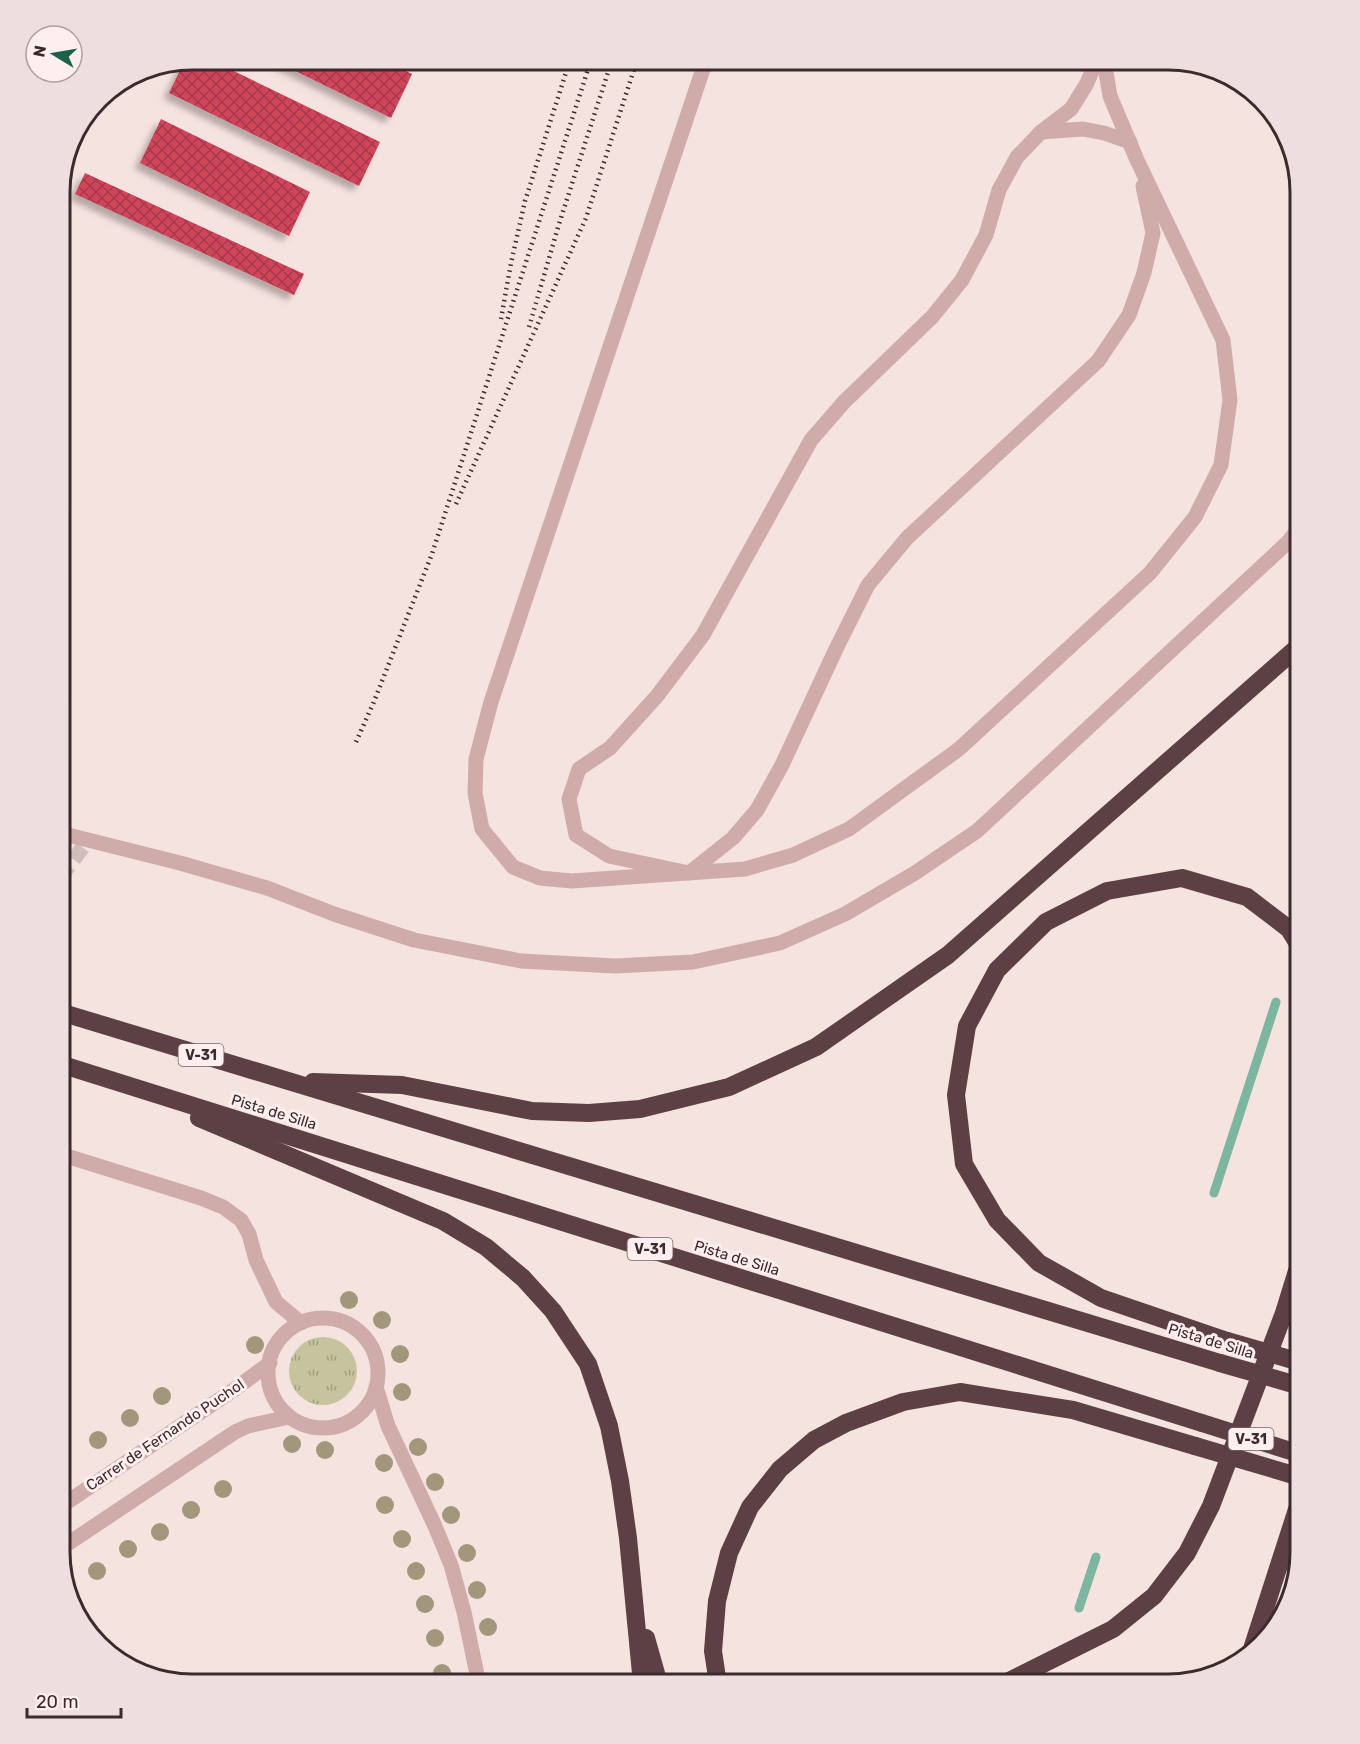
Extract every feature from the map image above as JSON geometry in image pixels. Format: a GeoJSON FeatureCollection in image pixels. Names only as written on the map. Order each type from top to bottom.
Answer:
{"type":"FeatureCollection","features":[{"type":"Feature","properties":{"kind":"highway"},"geometry":{"type":"LineString","coordinates":[[290,1082],[402,1085],[532,1111],[589,1113],[640,1110],[729,1088],[816,1047],[948,955],[1290,654]]}},
{"type":"Feature","properties":{"kind":"highway"},"geometry":{"type":"LineString","coordinates":[[1290,930],[1247,897],[1182,878],[1107,891],[1046,922],[997,970],[967,1026],[956,1095],[964,1164],[997,1220],[1039,1263],[1101,1298],[1227,1341],[1290,1359]]}},
{"type":"Feature","properties":{"kind":"highway","name":"Pista de Silla"},"geometry":{"type":"LineString","coordinates":[[70,1015],[1290,1383]]}},
{"type":"Feature","properties":{"kind":"highway","name":"Pista de Silla"},"geometry":{"type":"LineString","coordinates":[[70,1067],[1290,1451]]}},
{"type":"Feature","properties":{"kind":"highway"},"geometry":{"type":"LineString","coordinates":[[98,1075],[444,1221],[486,1247],[523,1278],[553,1311],[588,1364],[609,1426],[628,1538],[641,1674]]}},
{"type":"Feature","properties":{"kind":"highway"},"geometry":{"type":"LineString","coordinates":[[1023,1674],[1113,1629],[1154,1596],[1187,1553],[1211,1506],[1290,1294]]}},
{"type":"Feature","properties":{"kind":"highway"},"geometry":{"type":"LineString","coordinates":[[717,1674],[713,1650],[717,1601],[729,1553],[750,1507],[780,1469],[814,1440],[846,1423],[903,1402],[960,1392],[1073,1410],[1290,1474]]}},
{"type":"Feature","properties":{"kind":"highway"},"geometry":{"type":"LineString","coordinates":[[1257,1634],[1290,1531]]}},
{"type":"Feature","properties":{"kind":"highway"},"geometry":{"type":"LineString","coordinates":[[632,1590],[656,1674]]}},
{"type":"Feature","properties":{"kind":"street"},"geometry":{"type":"LineString","coordinates":[[702,71],[491,702],[476,759],[475,793],[482,829],[513,867],[540,878],[572,881],[745,869],[793,855],[849,829],[959,749],[1150,573],[1195,517],[1221,465],[1230,400],[1223,340],[1137,160],[1110,96],[1106,71]]}},
{"type":"Feature","properties":{"kind":"street"},"geometry":{"type":"LineString","coordinates":[[689,873],[609,856],[576,835],[569,799],[579,770],[610,748],[657,696],[704,635],[812,440],[844,402],[932,317],[962,280],[986,235],[999,190],[1017,157],[1041,132],[1071,109],[1092,71]]}},
{"type":"Feature","properties":{"kind":"street"},"geometry":{"type":"LineString","coordinates":[[1041,132],[1083,129],[1130,142]]}},
{"type":"Feature","properties":{"kind":"street"},"geometry":{"type":"LineString","coordinates":[[689,873],[733,838],[757,810],[782,765],[868,585],[907,538],[1098,360],[1129,315],[1144,273],[1153,233],[1137,160]]}},
{"type":"Feature","properties":{"kind":"street"},"geometry":{"type":"LineString","coordinates":[[71,836],[267,888],[334,914],[414,940],[521,961],[615,966],[693,962],[780,943],[845,914],[915,873],[977,831],[1290,540]]}},
{"type":"Feature","properties":{"kind":"street"},"geometry":{"type":"LineString","coordinates":[[70,1157],[201,1198],[223,1208],[241,1220],[249,1234],[256,1260],[276,1302],[301,1323]]}},
{"type":"Feature","properties":{"kind":"street"},"geometry":{"type":"LineString","coordinates":[[314,1318],[332,1318],[349,1324],[363,1336],[373,1351],[378,1369],[376,1387],[368,1403],[356,1416],[341,1425],[323,1428],[305,1425],[289,1417],[277,1404],[270,1387],[268,1369],[272,1352],[282,1336],[301,1323],[314,1318]]}},
{"type":"Feature","properties":{"kind":"street","name":"Carrer de Fernando Puchol"},"geometry":{"type":"LineString","coordinates":[[70,1500],[270,1363]]}},
{"type":"Feature","properties":{"kind":"street"},"geometry":{"type":"LineString","coordinates":[[376,1387],[388,1426],[451,1566],[464,1612],[477,1674]]}},
{"type":"Feature","properties":{"kind":"street"},"geometry":{"type":"LineString","coordinates":[[70,1542],[235,1432],[248,1426],[289,1417]]}},
{"type":"Feature","properties":{"kind":"green space"},"geometry":{"type":"Polygon","coordinates":[[[323,1337],[336,1340],[347,1347],[354,1358],[357,1371],[354,1384],[347,1395],[336,1402],[323,1405],[310,1402],[299,1395],[292,1384],[289,1371],[292,1358],[299,1347],[310,1340],[323,1337]]]}},
{"type":"Feature","properties":{"kind":"building"},"geometry":{"type":"Polygon","coordinates":[[[232,70],[380,142],[359,186],[169,93],[179,72],[232,70]]]}},
{"type":"Feature","properties":{"kind":"building"},"geometry":{"type":"Polygon","coordinates":[[[294,70],[404,70],[412,74],[391,118],[294,70]]]}},
{"type":"Feature","properties":{"kind":"building"},"geometry":{"type":"Polygon","coordinates":[[[161,119],[310,192],[289,236],[140,163],[161,119]]]}},
{"type":"Feature","properties":{"kind":"building"},"geometry":{"type":"Polygon","coordinates":[[[85,173],[304,274],[294,295],[75,194],[85,173]]]}},
{"type":"Feature","properties":{"kind":"waterway"},"geometry":{"type":"LineString","coordinates":[[1214,1193],[1276,1002]]}},
{"type":"Feature","properties":{"kind":"waterway"},"geometry":{"type":"LineString","coordinates":[[1079,1608],[1096,1557]]}},
{"type":"Feature","properties":{"kind":"tunnel"},"geometry":{"type":"LineString","coordinates":[[71,864],[89,839]]}},
{"type":"Feature","properties":{"kind":"railway"},"geometry":{"type":"LineString","coordinates":[[501,319],[525,201],[567,70]]}},
{"type":"Feature","properties":{"kind":"railway"},"geometry":{"type":"LineString","coordinates":[[356,742],[432,554],[588,70]]}},
{"type":"Feature","properties":{"kind":"railway"},"geometry":{"type":"LineString","coordinates":[[529,327],[559,224],[609,70]]}},
{"type":"Feature","properties":{"kind":"railway"},"geometry":{"type":"LineString","coordinates":[[456,504],[586,218],[634,70]]}}]}
